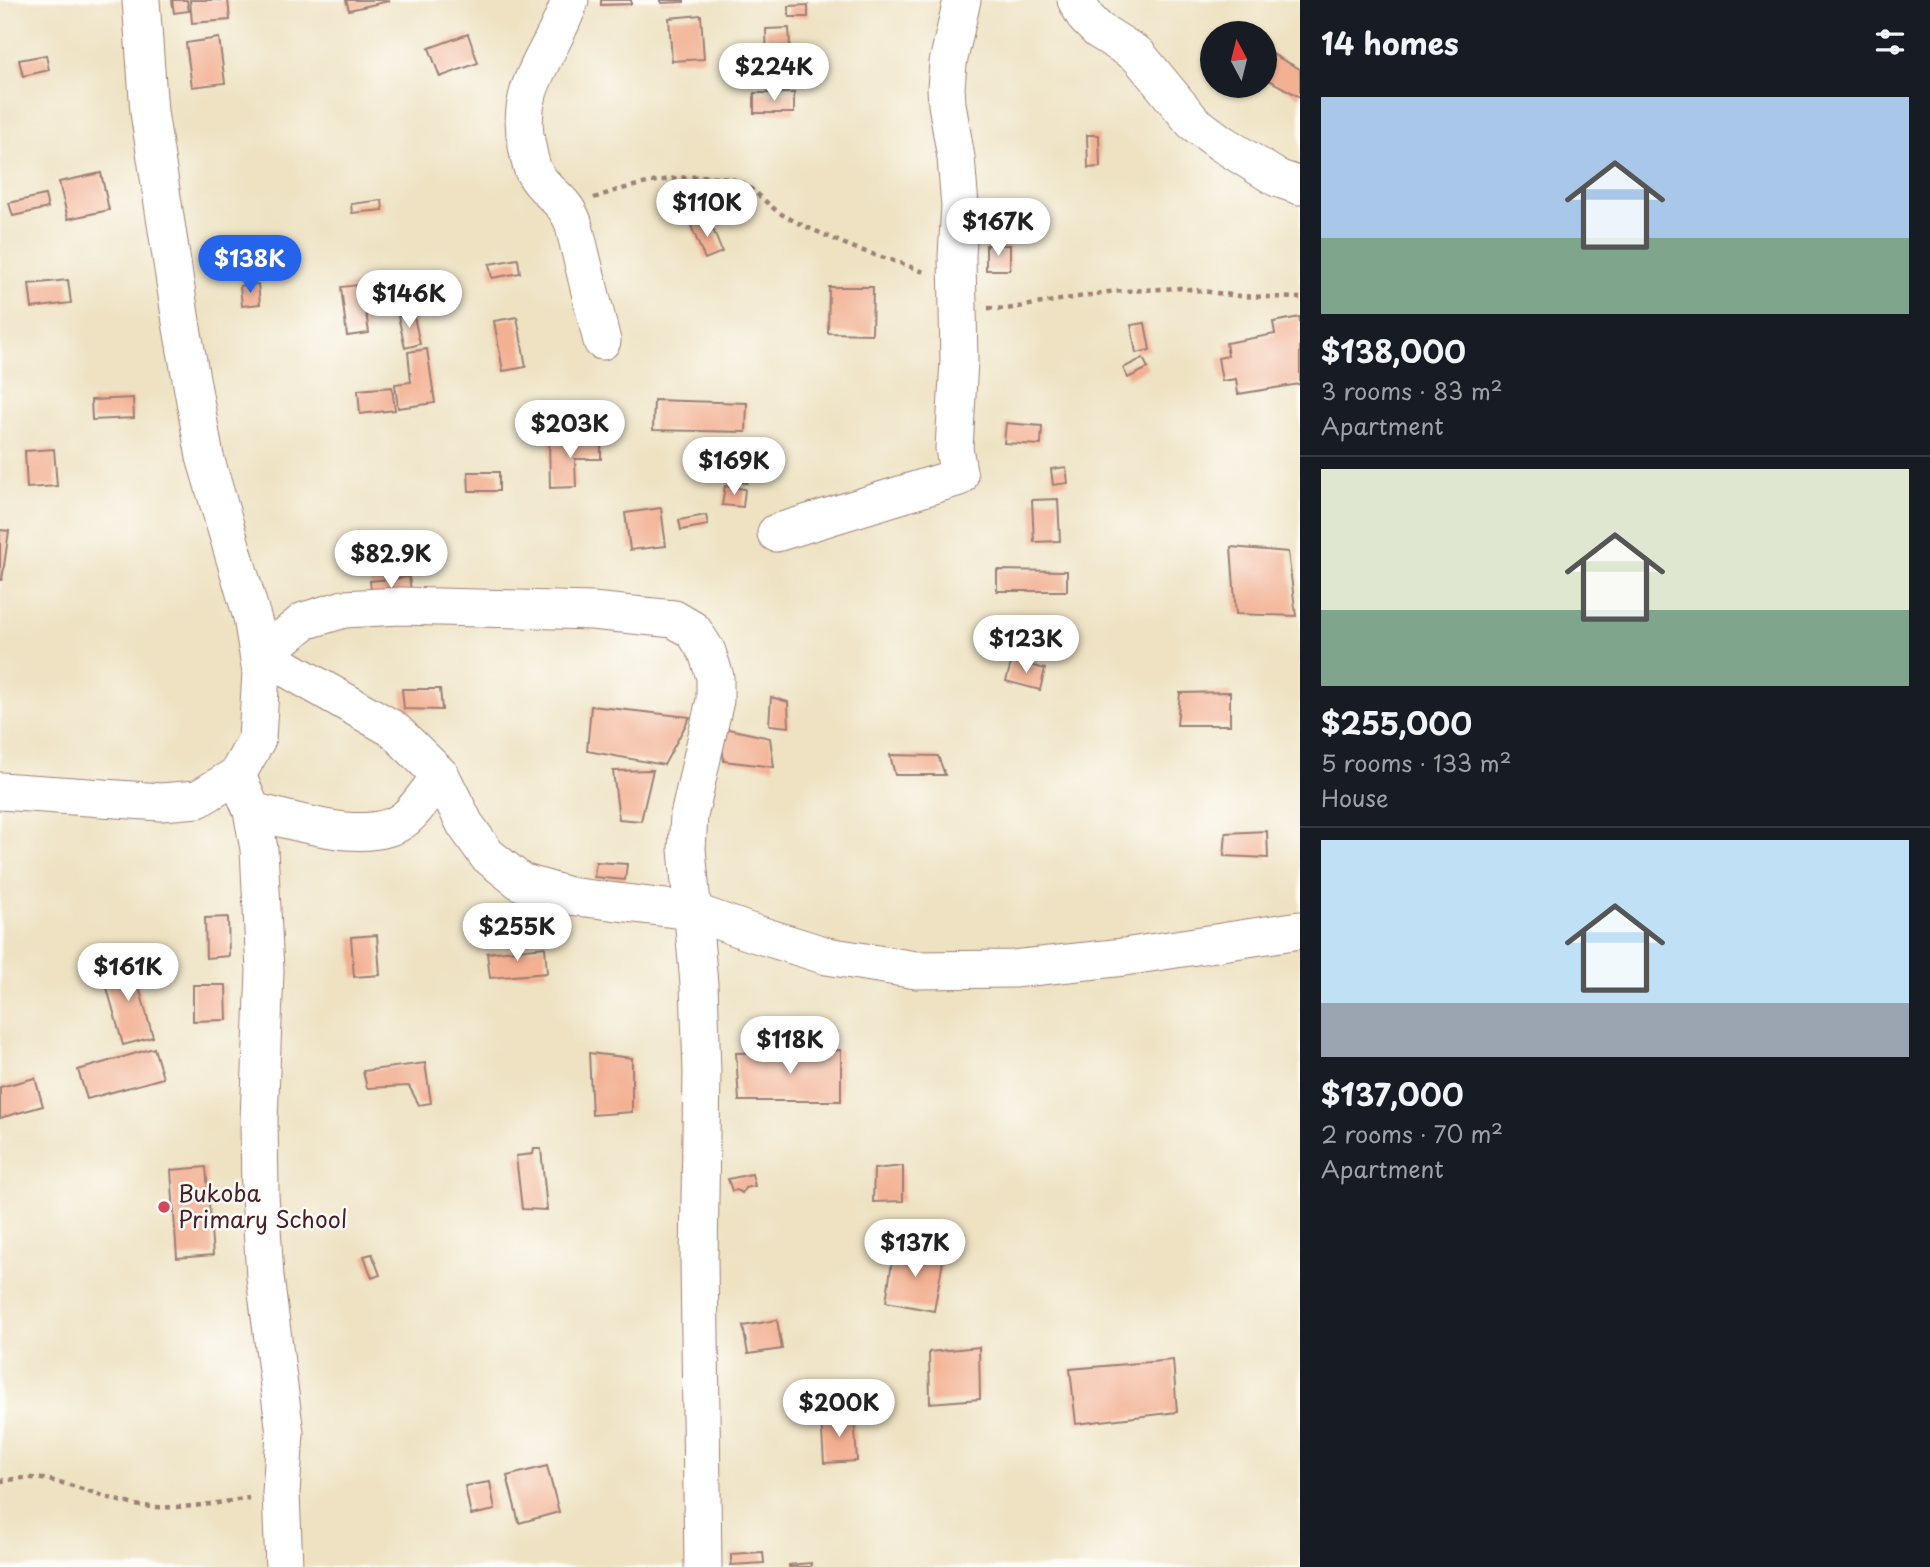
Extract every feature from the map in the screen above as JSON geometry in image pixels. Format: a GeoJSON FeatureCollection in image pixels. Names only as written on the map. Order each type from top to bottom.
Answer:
{"type":"FeatureCollection","features":[{"type":"Feature","properties":{"kind":"street"},"geometry":{"type":"LineString","coordinates":[[141,0],[149,112],[184,341],[205,457],[263,655],[393,729],[441,776],[465,824],[487,855],[521,882],[569,896],[691,911],[827,956],[916,970],[1027,967],[1124,957],[1300,930]]}},
{"type":"Feature","properties":{"kind":"street"},"geometry":{"type":"LineString","coordinates":[[570,0],[527,93],[523,111],[533,169],[544,188],[559,198],[568,209],[602,341]]}},
{"type":"Feature","properties":{"kind":"street"},"geometry":{"type":"LineString","coordinates":[[776,533],[959,477],[954,448],[960,361],[960,206],[957,159],[948,116],[946,88],[948,63],[962,0]]}},
{"type":"Feature","properties":{"kind":"street"},"geometry":{"type":"LineString","coordinates":[[1076,0],[1098,30],[1138,55],[1193,122],[1277,178],[1300,187]]}},
{"type":"Feature","properties":{"kind":"street"},"geometry":{"type":"LineString","coordinates":[[263,655],[304,621],[344,609],[400,606],[592,611],[674,619],[693,630],[707,652],[715,677],[715,700],[689,816],[687,849],[699,985],[702,1072],[699,1260],[702,1567]]}},
{"type":"Feature","properties":{"kind":"street"},"geometry":{"type":"LineString","coordinates":[[0,791],[161,802],[198,799],[237,775],[257,739],[261,672],[251,617]]}},
{"type":"Feature","properties":{"kind":"street"},"geometry":{"type":"LineString","coordinates":[[237,775],[253,811],[259,849],[265,971],[259,1120],[260,1194],[265,1277],[285,1433],[281,1493],[284,1567]]}},
{"type":"Feature","properties":{"kind":"street"},"geometry":{"type":"LineString","coordinates":[[253,811],[333,830],[373,832],[404,819],[441,776]]}},
{"type":"Feature","properties":{"kind":"path"},"geometry":{"type":"LineString","coordinates":[[568,209],[604,194],[641,184],[702,176],[720,177],[741,183],[783,215],[838,241],[901,262],[958,288],[972,301],[989,308],[1006,309],[1108,292],[1180,288],[1239,296],[1300,298]]}},
{"type":"Feature","properties":{"kind":"path"},"geometry":{"type":"LineString","coordinates":[[0,1481],[32,1478],[73,1486],[136,1504],[156,1506],[197,1505],[281,1493]]}},
{"type":"Feature","properties":{"kind":"building"},"geometry":{"type":"Polygon","coordinates":[[[172,0],[187,0],[189,11],[174,13],[172,0]]]}},
{"type":"Feature","properties":{"kind":"building"},"geometry":{"type":"Polygon","coordinates":[[[190,0],[228,0],[230,20],[192,23],[190,0]]]}},
{"type":"Feature","properties":{"kind":"building"},"geometry":{"type":"Polygon","coordinates":[[[346,0],[389,0],[389,1],[349,10],[346,0]]]}},
{"type":"Feature","properties":{"kind":"building"},"geometry":{"type":"Polygon","coordinates":[[[601,0],[631,0],[631,4],[601,5],[601,0]]]}},
{"type":"Feature","properties":{"kind":"building"},"geometry":{"type":"Polygon","coordinates":[[[661,0],[684,0],[684,2],[661,3],[661,0]]]}},
{"type":"Feature","properties":{"kind":"building"},"geometry":{"type":"Polygon","coordinates":[[[808,5],[808,17],[789,17],[789,6],[808,5]]]}},
{"type":"Feature","properties":{"kind":"building"},"geometry":{"type":"Polygon","coordinates":[[[701,15],[704,59],[672,61],[669,18],[701,15]]]}},
{"type":"Feature","properties":{"kind":"building"},"geometry":{"type":"Polygon","coordinates":[[[789,28],[791,64],[767,65],[766,29],[789,28]]]}},
{"type":"Feature","properties":{"kind":"building"},"geometry":{"type":"Polygon","coordinates":[[[468,34],[478,63],[440,77],[429,48],[468,34]]]}},
{"type":"Feature","properties":{"kind":"building"},"geometry":{"type":"Polygon","coordinates":[[[219,38],[225,83],[192,87],[186,43],[219,38]]]}},
{"type":"Feature","properties":{"kind":"building"},"geometry":{"type":"Polygon","coordinates":[[[46,55],[49,70],[23,76],[19,60],[46,55]]]}},
{"type":"Feature","properties":{"kind":"building"},"geometry":{"type":"Polygon","coordinates":[[[1278,57],[1300,69],[1300,97],[1278,85],[1278,57]]]}},
{"type":"Feature","properties":{"kind":"building"},"geometry":{"type":"Polygon","coordinates":[[[754,93],[794,93],[794,113],[754,113],[754,93]]]}},
{"type":"Feature","properties":{"kind":"building"},"geometry":{"type":"Polygon","coordinates":[[[1087,135],[1099,135],[1100,167],[1088,168],[1087,135]]]}},
{"type":"Feature","properties":{"kind":"building"},"geometry":{"type":"Polygon","coordinates":[[[101,173],[109,210],[68,219],[59,182],[101,173]]]}},
{"type":"Feature","properties":{"kind":"building"},"geometry":{"type":"Polygon","coordinates":[[[45,195],[48,208],[13,216],[9,203],[45,195]]]}},
{"type":"Feature","properties":{"kind":"building"},"geometry":{"type":"Polygon","coordinates":[[[382,200],[383,210],[352,213],[351,204],[382,200]]]}},
{"type":"Feature","properties":{"kind":"building"},"geometry":{"type":"Polygon","coordinates":[[[709,219],[722,252],[705,259],[691,226],[709,219]]]}},
{"type":"Feature","properties":{"kind":"building"},"geometry":{"type":"Polygon","coordinates":[[[986,245],[1010,245],[1010,270],[986,270],[986,245]]]}},
{"type":"Feature","properties":{"kind":"building"},"geometry":{"type":"Polygon","coordinates":[[[518,259],[520,273],[492,278],[489,264],[518,259]]]}},
{"type":"Feature","properties":{"kind":"building"},"geometry":{"type":"Polygon","coordinates":[[[68,280],[71,303],[32,308],[29,284],[68,280]]]}},
{"type":"Feature","properties":{"kind":"building"},"geometry":{"type":"Polygon","coordinates":[[[399,280],[402,308],[366,312],[369,333],[347,336],[341,287],[399,280]]]}},
{"type":"Feature","properties":{"kind":"building"},"geometry":{"type":"Polygon","coordinates":[[[258,284],[260,304],[242,306],[240,286],[258,284]]]}},
{"type":"Feature","properties":{"kind":"building"},"geometry":{"type":"Polygon","coordinates":[[[829,287],[873,287],[872,334],[828,333],[829,287]]]}},
{"type":"Feature","properties":{"kind":"building"},"geometry":{"type":"Polygon","coordinates":[[[413,312],[420,344],[405,348],[398,316],[413,312]]]}},
{"type":"Feature","properties":{"kind":"building"},"geometry":{"type":"Polygon","coordinates":[[[517,317],[526,367],[503,371],[494,321],[517,317]]]}},
{"type":"Feature","properties":{"kind":"building"},"geometry":{"type":"Polygon","coordinates":[[[1300,317],[1300,384],[1238,394],[1236,379],[1222,381],[1218,358],[1228,356],[1226,343],[1275,334],[1273,322],[1300,317]]]}},
{"type":"Feature","properties":{"kind":"building"},"geometry":{"type":"Polygon","coordinates":[[[1145,323],[1150,350],[1136,353],[1131,325],[1145,323]]]}},
{"type":"Feature","properties":{"kind":"building"},"geometry":{"type":"Polygon","coordinates":[[[427,349],[435,403],[398,408],[395,384],[411,382],[408,352],[427,349]]]}},
{"type":"Feature","properties":{"kind":"building"},"geometry":{"type":"Polygon","coordinates":[[[1143,358],[1148,368],[1128,378],[1123,368],[1143,358]]]}},
{"type":"Feature","properties":{"kind":"building"},"geometry":{"type":"Polygon","coordinates":[[[392,387],[395,410],[360,414],[358,390],[392,387]]]}},
{"type":"Feature","properties":{"kind":"building"},"geometry":{"type":"Polygon","coordinates":[[[133,398],[134,418],[92,420],[91,400],[133,398]]]}},
{"type":"Feature","properties":{"kind":"building"},"geometry":{"type":"Polygon","coordinates":[[[654,400],[747,403],[746,432],[653,430],[654,400]]]}},
{"type":"Feature","properties":{"kind":"building"},"geometry":{"type":"Polygon","coordinates":[[[1006,423],[1042,426],[1041,445],[1004,443],[1006,423]]]}},
{"type":"Feature","properties":{"kind":"building"},"geometry":{"type":"Polygon","coordinates":[[[549,440],[601,440],[601,459],[575,459],[576,487],[550,488],[549,440]]]}},
{"type":"Feature","properties":{"kind":"building"},"geometry":{"type":"Polygon","coordinates":[[[54,449],[57,486],[27,488],[25,451],[54,449]]]}},
{"type":"Feature","properties":{"kind":"building"},"geometry":{"type":"Polygon","coordinates":[[[726,455],[747,455],[747,483],[726,482],[726,455]]]}},
{"type":"Feature","properties":{"kind":"building"},"geometry":{"type":"Polygon","coordinates":[[[1066,467],[1068,483],[1053,485],[1051,469],[1066,467]]]}},
{"type":"Feature","properties":{"kind":"building"},"geometry":{"type":"Polygon","coordinates":[[[468,472],[499,472],[499,491],[469,491],[468,472]]]}},
{"type":"Feature","properties":{"kind":"building"},"geometry":{"type":"Polygon","coordinates":[[[725,486],[745,489],[743,507],[722,505],[725,486]]]}},
{"type":"Feature","properties":{"kind":"building"},"geometry":{"type":"Polygon","coordinates":[[[1058,499],[1060,541],[1034,542],[1032,500],[1058,499]]]}},
{"type":"Feature","properties":{"kind":"building"},"geometry":{"type":"Polygon","coordinates":[[[661,508],[666,546],[630,550],[625,513],[661,508]]]}},
{"type":"Feature","properties":{"kind":"building"},"geometry":{"type":"Polygon","coordinates":[[[706,515],[708,525],[681,530],[679,520],[706,515]]]}},
{"type":"Feature","properties":{"kind":"building"},"geometry":{"type":"Polygon","coordinates":[[[0,530],[9,531],[2,580],[0,580],[0,530]]]}},
{"type":"Feature","properties":{"kind":"building"},"geometry":{"type":"Polygon","coordinates":[[[1231,547],[1288,552],[1296,616],[1236,614],[1231,547]]]}},
{"type":"Feature","properties":{"kind":"building"},"geometry":{"type":"Polygon","coordinates":[[[997,570],[1067,571],[1067,591],[997,591],[997,570]]]}},
{"type":"Feature","properties":{"kind":"building"},"geometry":{"type":"Polygon","coordinates":[[[409,577],[412,598],[372,603],[370,581],[409,577]]]}},
{"type":"Feature","properties":{"kind":"building"},"geometry":{"type":"Polygon","coordinates":[[[1012,660],[1045,669],[1040,690],[1006,681],[1012,660]]]}},
{"type":"Feature","properties":{"kind":"building"},"geometry":{"type":"Polygon","coordinates":[[[402,689],[440,689],[442,710],[404,709],[402,689]]]}},
{"type":"Feature","properties":{"kind":"building"},"geometry":{"type":"Polygon","coordinates":[[[1230,692],[1230,725],[1177,725],[1180,693],[1230,692]]]}},
{"type":"Feature","properties":{"kind":"building"},"geometry":{"type":"Polygon","coordinates":[[[771,697],[788,702],[789,727],[769,725],[771,697]]]}},
{"type":"Feature","properties":{"kind":"building"},"geometry":{"type":"Polygon","coordinates":[[[591,706],[690,717],[664,765],[587,751],[591,706]]]}},
{"type":"Feature","properties":{"kind":"building"},"geometry":{"type":"Polygon","coordinates":[[[719,727],[770,738],[774,767],[724,761],[719,727]]]}},
{"type":"Feature","properties":{"kind":"building"},"geometry":{"type":"Polygon","coordinates":[[[890,755],[938,756],[945,775],[895,775],[890,755]]]}},
{"type":"Feature","properties":{"kind":"building"},"geometry":{"type":"Polygon","coordinates":[[[653,770],[641,821],[619,819],[613,771],[653,770]]]}},
{"type":"Feature","properties":{"kind":"building"},"geometry":{"type":"Polygon","coordinates":[[[1267,831],[1268,858],[1224,856],[1226,833],[1267,831]]]}},
{"type":"Feature","properties":{"kind":"building"},"geometry":{"type":"Polygon","coordinates":[[[596,862],[627,864],[625,880],[594,877],[596,862]]]}},
{"type":"Feature","properties":{"kind":"building"},"geometry":{"type":"Polygon","coordinates":[[[228,917],[229,956],[206,958],[205,918],[228,917]]]}},
{"type":"Feature","properties":{"kind":"building"},"geometry":{"type":"Polygon","coordinates":[[[377,935],[380,975],[354,977],[351,937],[377,935]]]}},
{"type":"Feature","properties":{"kind":"building"},"geometry":{"type":"Polygon","coordinates":[[[545,947],[547,973],[490,978],[487,953],[545,947]]]}},
{"type":"Feature","properties":{"kind":"building"},"geometry":{"type":"Polygon","coordinates":[[[132,962],[153,1037],[123,1045],[102,970],[132,962]]]}},
{"type":"Feature","properties":{"kind":"building"},"geometry":{"type":"Polygon","coordinates":[[[193,985],[226,985],[227,1020],[193,1021],[193,985]]]}},
{"type":"Feature","properties":{"kind":"building"},"geometry":{"type":"Polygon","coordinates":[[[154,1048],[163,1078],[87,1099],[78,1070],[154,1048]]]}},
{"type":"Feature","properties":{"kind":"building"},"geometry":{"type":"Polygon","coordinates":[[[841,1050],[841,1101],[739,1101],[736,1053],[841,1050]]]}},
{"type":"Feature","properties":{"kind":"building"},"geometry":{"type":"Polygon","coordinates":[[[589,1053],[632,1058],[632,1112],[592,1115],[589,1053]]]}},
{"type":"Feature","properties":{"kind":"building"},"geometry":{"type":"Polygon","coordinates":[[[425,1063],[431,1103],[419,1105],[409,1086],[367,1088],[363,1071],[425,1063]]]}},
{"type":"Feature","properties":{"kind":"building"},"geometry":{"type":"Polygon","coordinates":[[[35,1078],[43,1106],[0,1118],[0,1087],[35,1078]]]}},
{"type":"Feature","properties":{"kind":"building"},"geometry":{"type":"Polygon","coordinates":[[[534,1149],[541,1149],[547,1210],[522,1209],[516,1156],[533,1154],[534,1149]]]}},
{"type":"Feature","properties":{"kind":"building"},"geometry":{"type":"Polygon","coordinates":[[[903,1166],[903,1201],[873,1202],[874,1169],[903,1166]]]}},
{"type":"Feature","properties":{"kind":"building"},"geometry":{"type":"Polygon","coordinates":[[[206,1167],[213,1255],[177,1258],[171,1170],[206,1167]]]}},
{"type":"Feature","properties":{"kind":"building"},"geometry":{"type":"Polygon","coordinates":[[[752,1174],[755,1186],[745,1188],[742,1193],[732,1191],[728,1179],[752,1174]]]}},
{"type":"Feature","properties":{"kind":"building"},"geometry":{"type":"Polygon","coordinates":[[[894,1248],[944,1255],[934,1311],[886,1302],[894,1248]]]}},
{"type":"Feature","properties":{"kind":"building"},"geometry":{"type":"Polygon","coordinates":[[[372,1254],[380,1275],[372,1278],[364,1256],[372,1254]]]}},
{"type":"Feature","properties":{"kind":"building"},"geometry":{"type":"Polygon","coordinates":[[[777,1320],[782,1349],[748,1354],[743,1326],[777,1320]]]}},
{"type":"Feature","properties":{"kind":"building"},"geometry":{"type":"Polygon","coordinates":[[[979,1347],[980,1399],[930,1403],[929,1352],[979,1347]]]}},
{"type":"Feature","properties":{"kind":"building"},"geometry":{"type":"Polygon","coordinates":[[[1173,1360],[1177,1412],[1076,1424],[1070,1369],[1173,1360]]]}},
{"type":"Feature","properties":{"kind":"building"},"geometry":{"type":"Polygon","coordinates":[[[854,1415],[857,1461],[824,1463],[821,1418],[854,1415]]]}},
{"type":"Feature","properties":{"kind":"building"},"geometry":{"type":"Polygon","coordinates":[[[547,1466],[559,1512],[519,1523],[507,1476],[547,1466]]]}},
{"type":"Feature","properties":{"kind":"building"},"geometry":{"type":"Polygon","coordinates":[[[490,1482],[495,1510],[471,1515],[465,1486],[490,1482]]]}},
{"type":"Feature","properties":{"kind":"building"},"geometry":{"type":"Polygon","coordinates":[[[763,1552],[764,1563],[731,1565],[731,1554],[763,1552]]]}},
{"type":"Feature","properties":{"kind":"building"},"geometry":{"type":"Polygon","coordinates":[[[811,1563],[811,1567],[789,1567],[789,1565],[811,1563]]]}},
{"type":"Feature","properties":{"kind":"place","name":"Bukoba Primary School"},"geometry":{"type":"Point","coordinates":[164,1207]}}]}
